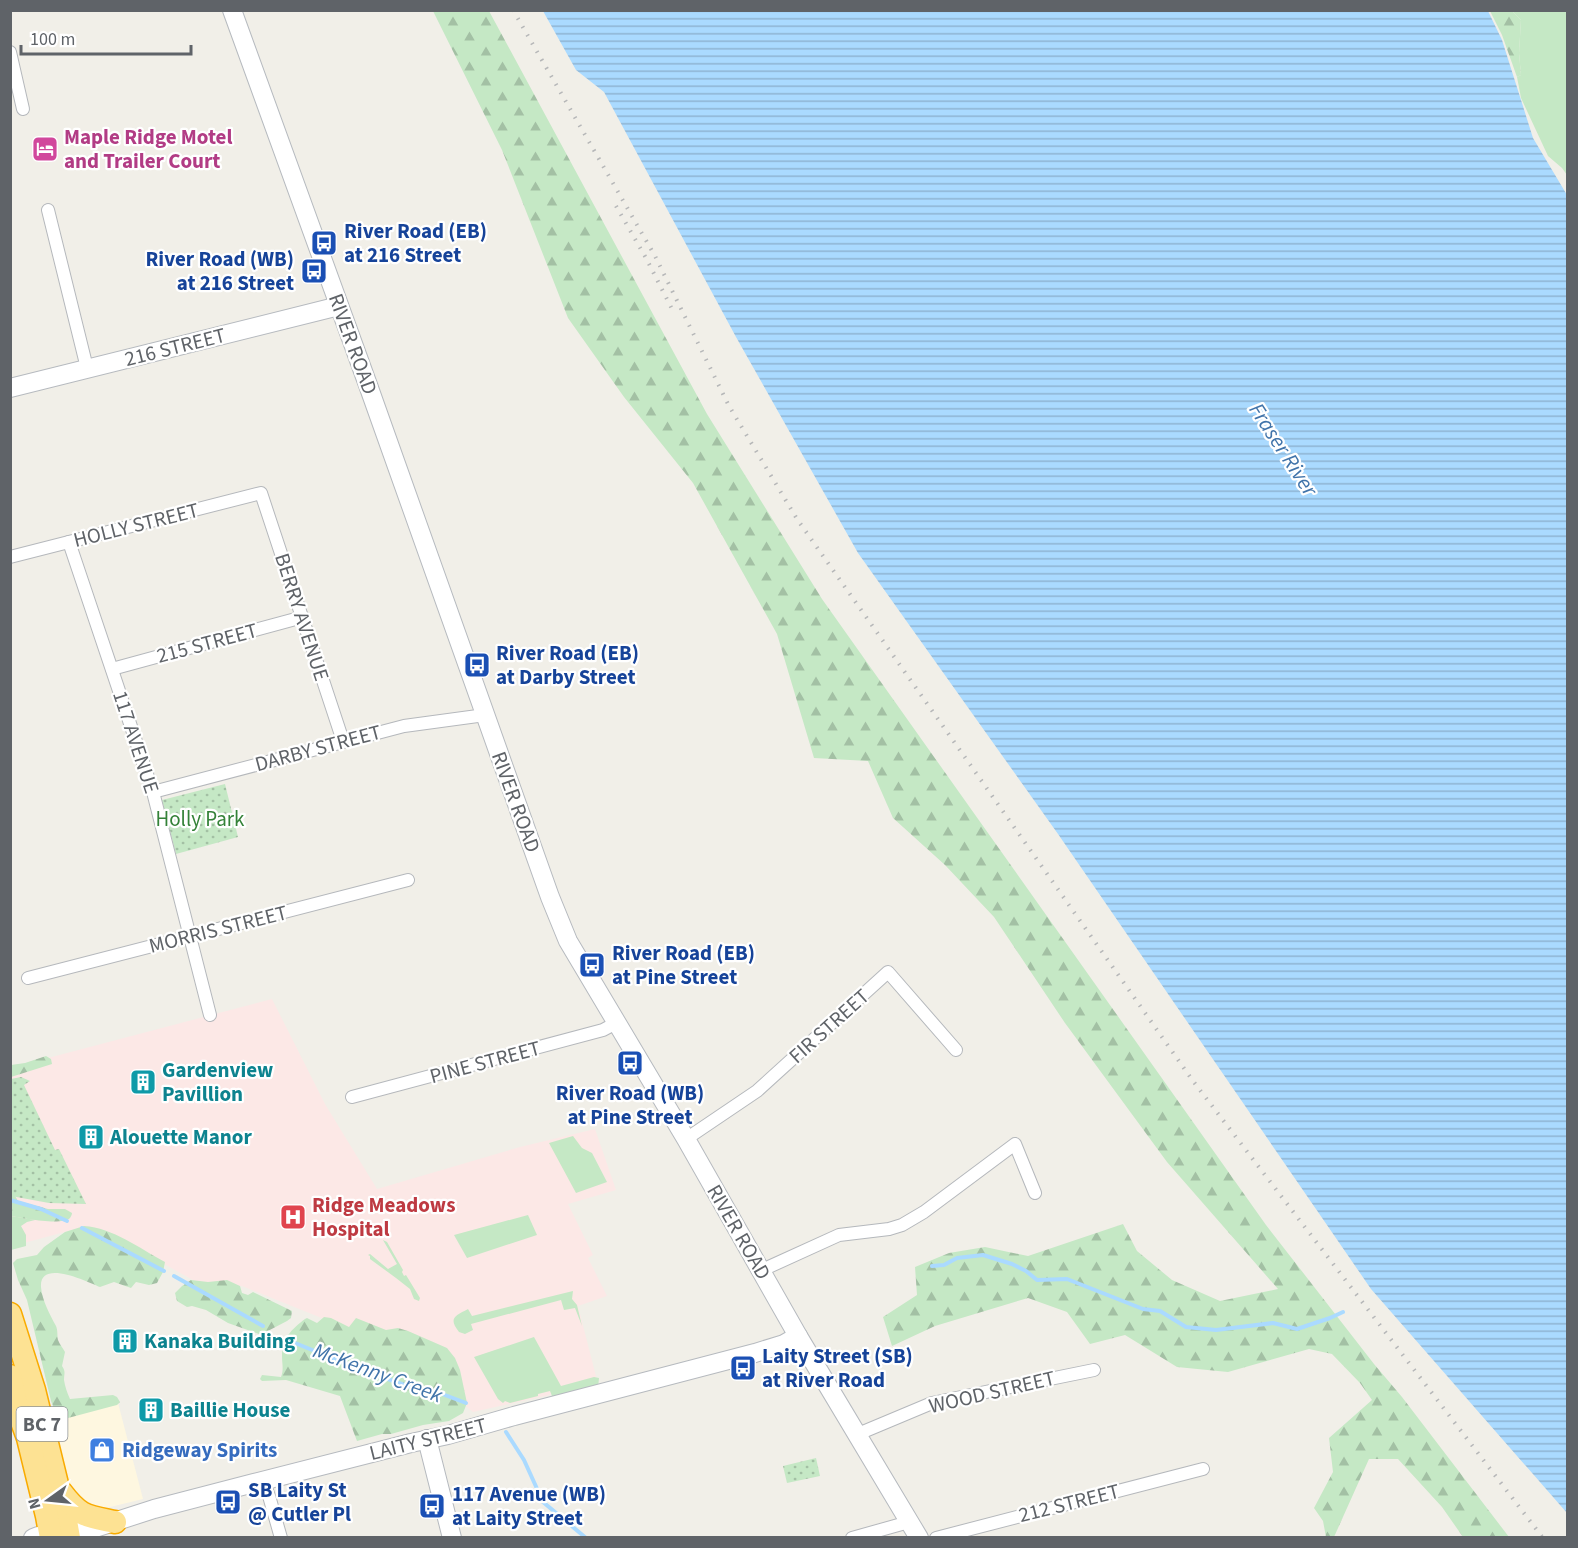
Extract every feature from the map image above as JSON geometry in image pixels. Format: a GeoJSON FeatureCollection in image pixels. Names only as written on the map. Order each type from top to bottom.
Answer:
{"type":"FeatureCollection","features":[{"type":"Feature","properties":{"kind":"highway","name":"BC 7"},"geometry":{"type":"LineString","coordinates":[[10,1314],[34,1390],[66,1521],[61,1537]]}},
{"type":"Feature","properties":{"kind":"highway","name":"BC 7"},"geometry":{"type":"LineString","coordinates":[[10,1376],[47,1516],[61,1537]]}},
{"type":"Feature","properties":{"kind":"highway"},"geometry":{"type":"LineString","coordinates":[[58,1488],[78,1511],[115,1522]]}},
{"type":"Feature","properties":{"kind":"street","name":"RIVER ROAD"},"geometry":{"type":"LineString","coordinates":[[232,10],[562,928],[762,1270],[798,1336],[914,1530]]}},
{"type":"Feature","properties":{"kind":"street"},"geometry":{"type":"LineString","coordinates":[[10,52],[23,109]]}},
{"type":"Feature","properties":{"kind":"street"},"geometry":{"type":"LineString","coordinates":[[48,210],[87,368]]}},
{"type":"Feature","properties":{"kind":"street","name":"216 STREET"},"geometry":{"type":"LineString","coordinates":[[10,388],[339,306]]}},
{"type":"Feature","properties":{"kind":"street","name":"HOLLY STREET"},"geometry":{"type":"LineString","coordinates":[[10,556],[261,492]]}},
{"type":"Feature","properties":{"kind":"street","name":"BERRY AVENUE"},"geometry":{"type":"LineString","coordinates":[[261,492],[343,741]]}},
{"type":"Feature","properties":{"kind":"street","name":"117 AVENUE"},"geometry":{"type":"LineString","coordinates":[[69,542],[153,792],[210,1015]]}},
{"type":"Feature","properties":{"kind":"street","name":"215 STREET"},"geometry":{"type":"LineString","coordinates":[[112,669],[303,617]]}},
{"type":"Feature","properties":{"kind":"street","name":"DARBY STREET"},"geometry":{"type":"LineString","coordinates":[[153,792],[404,726],[485,715]]}},
{"type":"Feature","properties":{"kind":"street","name":"MORRIS STREET"},"geometry":{"type":"LineString","coordinates":[[28,978],[408,880]]}},
{"type":"Feature","properties":{"kind":"street","name":"FIR STREET"},"geometry":{"type":"LineString","coordinates":[[686,1139],[757,1091],[888,972],[956,1050]]}},
{"type":"Feature","properties":{"kind":"street","name":"PINE STREET"},"geometry":{"type":"LineString","coordinates":[[352,1097],[603,1030],[616,1023]]}},
{"type":"Feature","properties":{"kind":"street"},"geometry":{"type":"LineString","coordinates":[[762,1270],[839,1235],[889,1229],[902,1225],[924,1212],[1015,1144],[1035,1193]]}},
{"type":"Feature","properties":{"kind":"street","name":"LAITY STREET"},"geometry":{"type":"LineString","coordinates":[[61,1537],[263,1480],[448,1435],[755,1353],[784,1344],[798,1336]]}},
{"type":"Feature","properties":{"kind":"street","name":"WOOD STREET"},"geometry":{"type":"LineString","coordinates":[[858,1434],[932,1404],[1094,1370]]}},
{"type":"Feature","properties":{"kind":"street"},"geometry":{"type":"LineString","coordinates":[[427,1439],[452,1538]]}},
{"type":"Feature","properties":{"kind":"street","name":"212 STREET"},"geometry":{"type":"LineString","coordinates":[[936,1538],[1203,1469]]}},
{"type":"Feature","properties":{"kind":"street"},"geometry":{"type":"LineString","coordinates":[[263,1480],[281,1538]]}},
{"type":"Feature","properties":{"kind":"street"},"geometry":{"type":"LineString","coordinates":[[852,1538],[914,1530]]}},
{"type":"Feature","properties":{"kind":"street"},"geometry":{"type":"LineString","coordinates":[[33,1538],[38,1536],[42,1538]]}},
{"type":"Feature","properties":{"kind":"shaded area","name":"Ridge Meadows Hospital"},"geometry":{"type":"Polygon","coordinates":[[[272,999],[325,1104],[377,1189],[520,1147],[595,1129],[616,1190],[568,1204],[593,1255],[588,1258],[607,1296],[578,1306],[598,1384],[473,1412],[391,1346],[242,1286],[200,1284],[139,1250],[72,1230],[13,1246],[10,1237],[10,1068],[272,999]]]}},
{"type":"Feature","properties":{"kind":"shaded area"},"geometry":{"type":"Polygon","coordinates":[[[117,1399],[143,1499],[102,1509],[89,1507],[69,1488],[52,1415],[117,1399]]]}},
{"type":"Feature","properties":{"kind":"green space"},"geometry":{"type":"Polygon","coordinates":[[[433,11],[489,11],[707,414],[822,599],[1266,1225],[1509,1537],[1463,1537],[1442,1507],[1398,1459],[1369,1459],[1334,1537],[1326,1537],[1323,1521],[1314,1508],[1333,1472],[1329,1438],[1372,1400],[1360,1383],[1332,1354],[1309,1349],[1228,1372],[1177,1367],[1125,1335],[1090,1344],[1067,1312],[1028,1298],[935,1326],[892,1346],[883,1317],[917,1295],[915,1267],[949,1253],[985,1247],[1028,1256],[1123,1224],[1137,1251],[1172,1280],[1220,1301],[1278,1289],[1167,1162],[1065,1023],[994,917],[945,865],[893,818],[868,761],[814,758],[777,634],[693,483],[624,397],[568,318],[502,150],[433,11]]]}},
{"type":"Feature","properties":{"kind":"green space"},"geometry":{"type":"Polygon","coordinates":[[[1490,11],[1512,11],[1521,20],[1519,53],[1521,75],[1517,77],[1502,35],[1490,11]]]}},
{"type":"Feature","properties":{"kind":"green space"},"geometry":{"type":"Polygon","coordinates":[[[1512,11],[1567,11],[1567,175],[1548,156],[1521,98],[1517,77],[1521,75],[1519,53],[1521,20],[1512,11]]]}},
{"type":"Feature","properties":{"kind":"green space","name":"Holly Park"},"geometry":{"type":"Polygon","coordinates":[[[225,784],[238,837],[176,854],[162,800],[225,784]]]}},
{"type":"Feature","properties":{"kind":"green space"},"geometry":{"type":"Polygon","coordinates":[[[46,1056],[51,1059],[52,1064],[11,1077],[11,1065],[46,1056]]]}},
{"type":"Feature","properties":{"kind":"green space"},"geometry":{"type":"Polygon","coordinates":[[[21,1077],[30,1081],[24,1085],[55,1150],[59,1149],[86,1204],[49,1203],[11,1196],[11,1079],[21,1077]]]}},
{"type":"Feature","properties":{"kind":"green space"},"geometry":{"type":"Polygon","coordinates":[[[573,1136],[582,1148],[592,1153],[607,1182],[576,1193],[549,1143],[573,1136]]]}},
{"type":"Feature","properties":{"kind":"green space"},"geometry":{"type":"Polygon","coordinates":[[[11,1157],[14,1194],[18,1201],[48,1209],[65,1209],[72,1213],[70,1218],[50,1221],[11,1216],[11,1157]]]}},
{"type":"Feature","properties":{"kind":"green space"},"geometry":{"type":"Polygon","coordinates":[[[528,1215],[537,1235],[467,1258],[454,1235],[528,1215]]]}},
{"type":"Feature","properties":{"kind":"green space"},"geometry":{"type":"Polygon","coordinates":[[[11,1216],[35,1220],[21,1226],[26,1235],[26,1246],[11,1250],[11,1216]]]}},
{"type":"Feature","properties":{"kind":"green space"},"geometry":{"type":"Polygon","coordinates":[[[84,1226],[105,1230],[165,1262],[157,1283],[149,1285],[136,1282],[131,1288],[114,1282],[100,1287],[65,1274],[48,1274],[42,1278],[43,1297],[56,1326],[58,1340],[65,1352],[62,1366],[70,1399],[113,1395],[120,1402],[117,1405],[68,1418],[57,1416],[51,1401],[27,1300],[13,1263],[17,1259],[37,1255],[65,1232],[84,1226]]]}},
{"type":"Feature","properties":{"kind":"green space"},"geometry":{"type":"Polygon","coordinates":[[[383,1240],[387,1242],[404,1276],[406,1275],[420,1298],[419,1301],[414,1299],[410,1289],[370,1259],[368,1255],[370,1254],[388,1269],[397,1264],[383,1240]]]}},
{"type":"Feature","properties":{"kind":"green space"},"geometry":{"type":"Polygon","coordinates":[[[191,1280],[208,1282],[227,1280],[240,1286],[242,1293],[248,1295],[253,1292],[292,1311],[291,1318],[259,1334],[228,1323],[206,1310],[187,1307],[177,1301],[175,1293],[191,1280]]]}},
{"type":"Feature","properties":{"kind":"green space"},"geometry":{"type":"Polygon","coordinates":[[[573,1291],[572,1299],[577,1305],[582,1326],[575,1308],[564,1310],[561,1300],[471,1324],[473,1330],[465,1334],[459,1332],[454,1323],[454,1318],[468,1309],[472,1316],[573,1291]]]}},
{"type":"Feature","properties":{"kind":"green space"},"geometry":{"type":"Polygon","coordinates":[[[324,1317],[349,1327],[356,1318],[386,1330],[398,1328],[447,1348],[455,1358],[460,1370],[467,1403],[463,1413],[449,1421],[357,1441],[340,1396],[286,1380],[262,1381],[260,1379],[262,1375],[281,1377],[282,1350],[289,1334],[307,1318],[317,1323],[324,1317]]]}},
{"type":"Feature","properties":{"kind":"green space"},"geometry":{"type":"Polygon","coordinates":[[[534,1337],[561,1386],[594,1377],[599,1378],[598,1388],[564,1397],[552,1396],[550,1391],[538,1394],[538,1396],[503,1403],[498,1399],[474,1357],[534,1337]]]}},
{"type":"Feature","properties":{"kind":"green space"},"geometry":{"type":"Polygon","coordinates":[[[816,1458],[820,1476],[787,1483],[783,1466],[816,1458]]]}},
{"type":"Feature","properties":{"kind":"water","name":"Fraser River"},"geometry":{"type":"Polygon","coordinates":[[[543,11],[1488,11],[1502,40],[1533,138],[1567,195],[1567,1513],[1371,1289],[1058,834],[858,553],[736,337],[604,92],[576,70],[543,11]]]}},
{"type":"Feature","properties":{"kind":"waterway","name":"McKenny Creek"},"geometry":{"type":"LineString","coordinates":[[10,1200],[41,1209],[67,1221]]}},
{"type":"Feature","properties":{"kind":"waterway","name":"McKenny Creek"},"geometry":{"type":"LineString","coordinates":[[82,1228],[164,1271]]}},
{"type":"Feature","properties":{"kind":"waterway"},"geometry":{"type":"LineString","coordinates":[[932,1266],[944,1265],[957,1258],[983,1255],[1012,1264],[1037,1280],[1067,1279],[1143,1309],[1160,1311],[1186,1327],[1216,1330],[1273,1323],[1297,1329],[1343,1312]]}},
{"type":"Feature","properties":{"kind":"waterway","name":"McKenny Creek"},"geometry":{"type":"LineString","coordinates":[[174,1276],[263,1326]]}},
{"type":"Feature","properties":{"kind":"waterway","name":"McKenny Creek"},"geometry":{"type":"LineString","coordinates":[[290,1341],[407,1386],[437,1392],[466,1403]]}},
{"type":"Feature","properties":{"kind":"waterway","name":"McKenny Creek"},"geometry":{"type":"LineString","coordinates":[[506,1432],[524,1460],[543,1502],[586,1538]]}},
{"type":"Feature","properties":{"kind":"railway"},"geometry":{"type":"LineString","coordinates":[[513,10],[655,256],[729,406],[797,519],[1193,1081],[1543,1538]]}},
{"type":"Feature","properties":{"kind":"railway"},"geometry":{"type":"LineString","coordinates":[[616,206],[673,311]]}},
{"type":"Feature","properties":{"kind":"place","name":"Maple Ridge Motel and Trailer Court"},"geometry":{"type":"Point","coordinates":[45,149]}},
{"type":"Feature","properties":{"kind":"place","name":"River Road (EB) at 216 Street"},"geometry":{"type":"Point","coordinates":[324,243]}},
{"type":"Feature","properties":{"kind":"place","name":"River Road (WB) at 216 Street"},"geometry":{"type":"Point","coordinates":[314,271]}},
{"type":"Feature","properties":{"kind":"place","name":"River Road (EB) at Darby Street"},"geometry":{"type":"Point","coordinates":[477,665]}},
{"type":"Feature","properties":{"kind":"place","name":"River Road (EB) at Pine Street"},"geometry":{"type":"Point","coordinates":[592,965]}},
{"type":"Feature","properties":{"kind":"place","name":"River Road (WB) at Pine Street"},"geometry":{"type":"Point","coordinates":[630,1063]}},
{"type":"Feature","properties":{"kind":"place","name":"Gardenview Pavillion"},"geometry":{"type":"Point","coordinates":[143,1082]}},
{"type":"Feature","properties":{"kind":"place","name":"Alouette Manor"},"geometry":{"type":"Point","coordinates":[91,1137]}},
{"type":"Feature","properties":{"kind":"place","name":"Ridge Meadows Hospital"},"geometry":{"type":"Point","coordinates":[293,1217]}},
{"type":"Feature","properties":{"kind":"place","name":"Kanaka Building"},"geometry":{"type":"Point","coordinates":[125,1341]}},
{"type":"Feature","properties":{"kind":"place","name":"Laity Street (SB) at River Road"},"geometry":{"type":"Point","coordinates":[743,1368]}},
{"type":"Feature","properties":{"kind":"place","name":"Baillie House"},"geometry":{"type":"Point","coordinates":[151,1410]}},
{"type":"Feature","properties":{"kind":"place","name":"Ridgeway Spirits"},"geometry":{"type":"Point","coordinates":[102,1450]}},
{"type":"Feature","properties":{"kind":"place","name":"SB Laity St @ Cutler Pl"},"geometry":{"type":"Point","coordinates":[228,1502]}},
{"type":"Feature","properties":{"kind":"place","name":"117 Avenue (WB) at Laity Street"},"geometry":{"type":"Point","coordinates":[432,1506]}}]}
